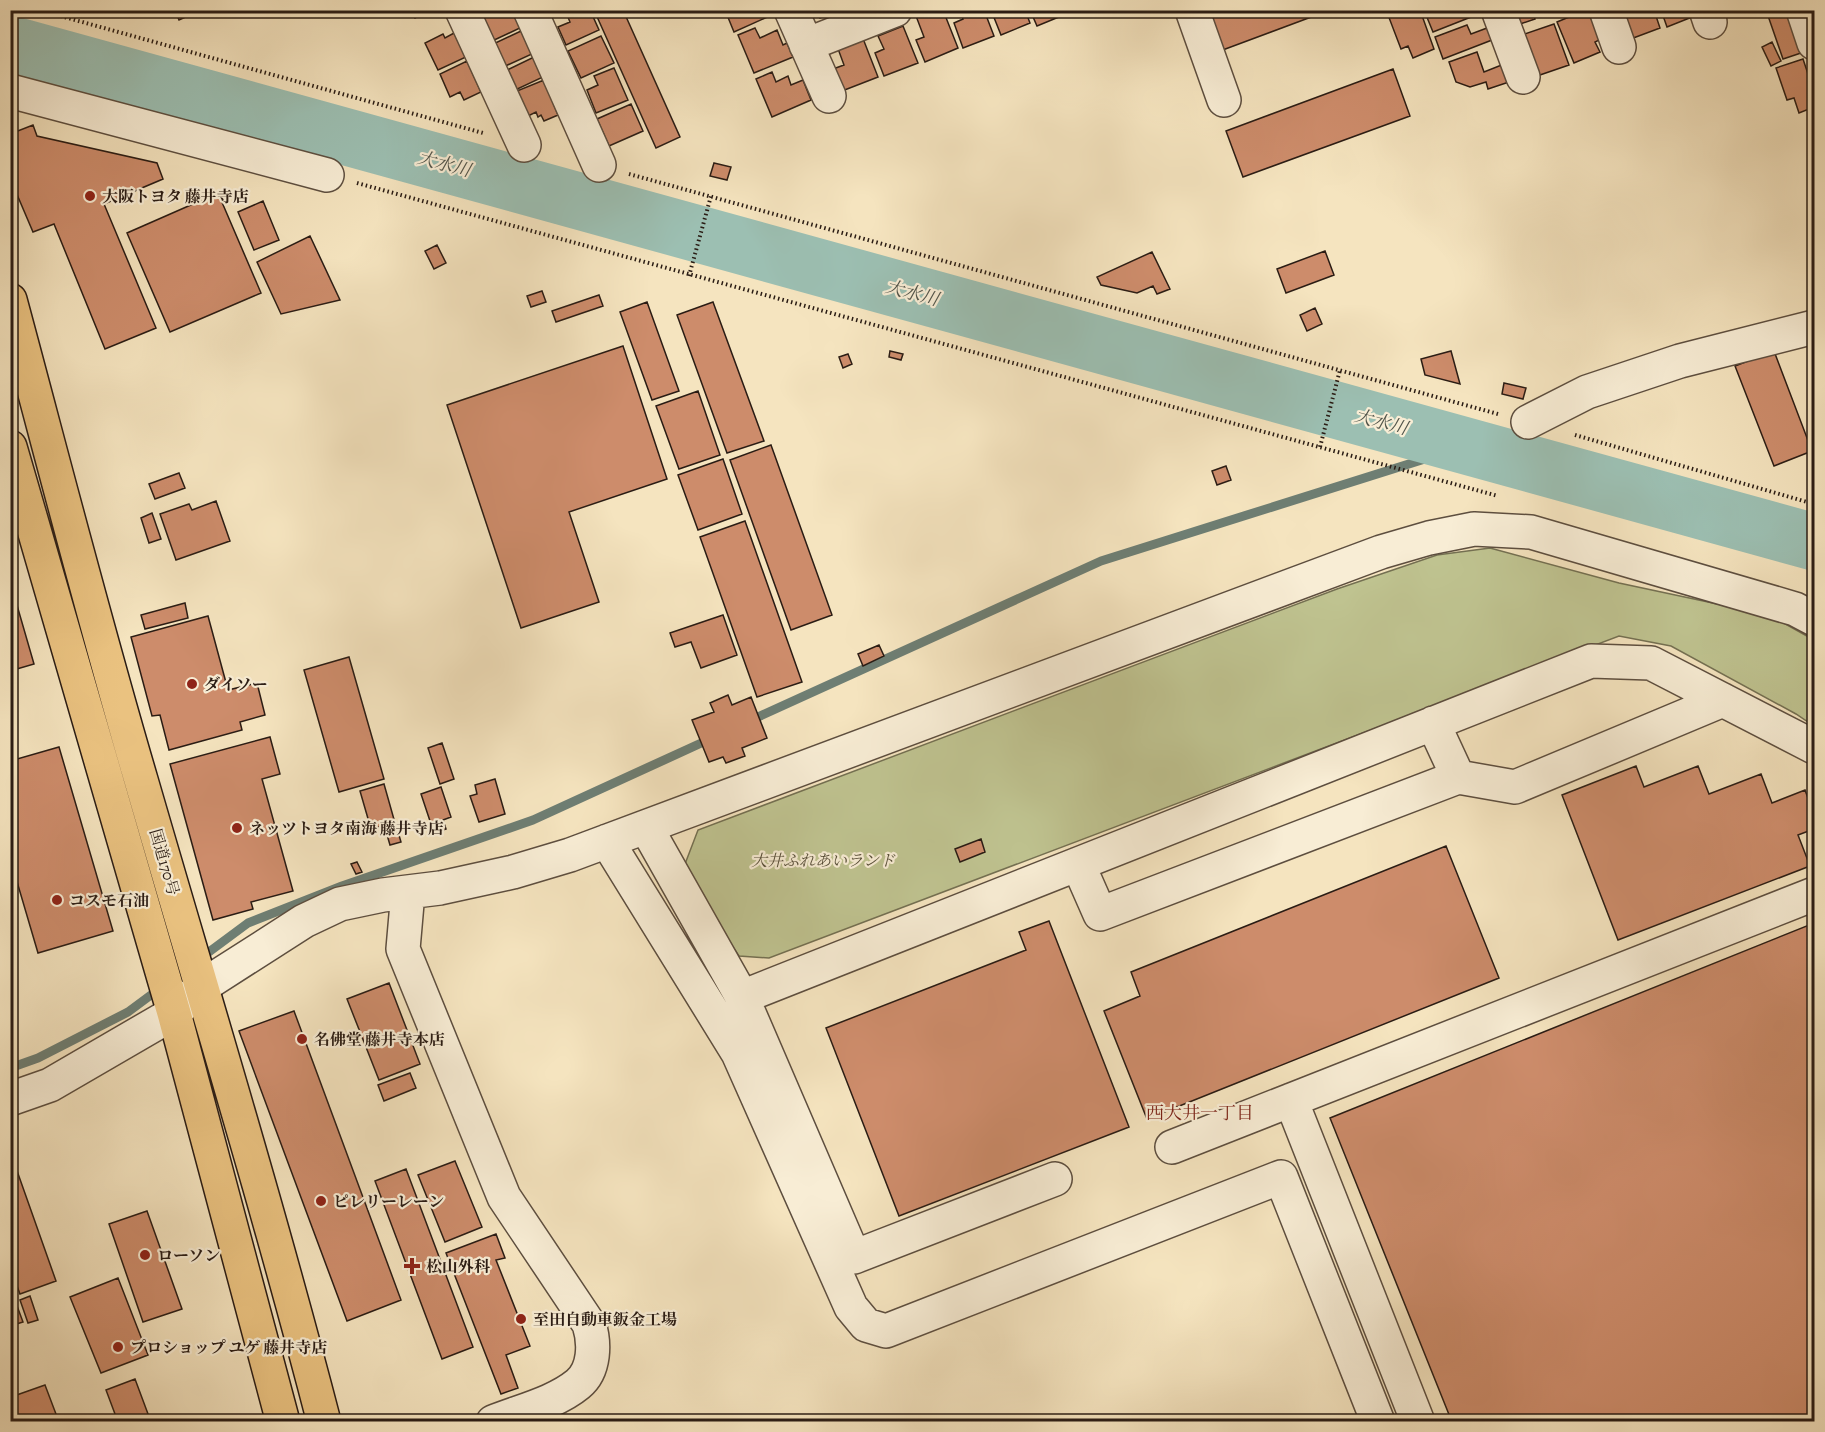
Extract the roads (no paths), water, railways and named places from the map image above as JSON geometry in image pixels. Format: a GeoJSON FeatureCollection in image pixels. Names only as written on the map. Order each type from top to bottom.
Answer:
{"type":"FeatureCollection","features":[{"type":"Feature","properties":{"kind":"highway","name":"国道170号"},"geometry":{"type":"LineString","coordinates":[[10,300],[140,777],[297,1318],[324,1422]]}},
{"type":"Feature","properties":{"kind":"highway","name":"国道170号"},"geometry":{"type":"LineString","coordinates":[[12,456],[174,1013],[283,1422]]}},
{"type":"Feature","properties":{"kind":"street"},"geometry":{"type":"LineString","coordinates":[[462,10],[524,144]]}},
{"type":"Feature","properties":{"kind":"street"},"geometry":{"type":"LineString","coordinates":[[530,10],[599,165]]}},
{"type":"Feature","properties":{"kind":"street"},"geometry":{"type":"LineString","coordinates":[[791,10],[829,96]]}},
{"type":"Feature","properties":{"kind":"street"},"geometry":{"type":"LineString","coordinates":[[806,45],[895,10]]}},
{"type":"Feature","properties":{"kind":"street"},"geometry":{"type":"LineString","coordinates":[[1192,10],[1224,100]]}},
{"type":"Feature","properties":{"kind":"street"},"geometry":{"type":"LineString","coordinates":[[1498,10],[1523,77]]}},
{"type":"Feature","properties":{"kind":"street"},"geometry":{"type":"LineString","coordinates":[[1606,10],[1619,46]]}},
{"type":"Feature","properties":{"kind":"street"},"geometry":{"type":"LineString","coordinates":[[1803,10],[1815,43]]}},
{"type":"Feature","properties":{"kind":"street"},"geometry":{"type":"LineString","coordinates":[[10,91],[327,175]]}},
{"type":"Feature","properties":{"kind":"street"},"geometry":{"type":"LineString","coordinates":[[1528,422],[1587,392],[1680,361],[1815,327]]}},
{"type":"Feature","properties":{"kind":"street"},"geometry":{"type":"LineString","coordinates":[[12,456],[50,449]]}},
{"type":"Feature","properties":{"kind":"street"},"geometry":{"type":"LineString","coordinates":[[10,1099],[50,1085],[174,1013],[201,987],[304,921],[340,904],[441,888],[513,872],[570,855],[1381,552],[1429,538],[1474,529],[1531,532],[1795,609],[1815,619]]}},
{"type":"Feature","properties":{"kind":"street"},"geometry":{"type":"LineString","coordinates":[[742,997],[1592,661],[1651,663],[1815,747]]}},
{"type":"Feature","properties":{"kind":"street"},"geometry":{"type":"LineString","coordinates":[[1078,864],[1100,914],[1458,777],[1515,787],[1723,700]]}},
{"type":"Feature","properties":{"kind":"street"},"geometry":{"type":"LineString","coordinates":[[1434,723],[1458,777]]}},
{"type":"Feature","properties":{"kind":"street"},"geometry":{"type":"LineString","coordinates":[[646,827],[742,997],[854,1257],[1055,1179]]}},
{"type":"Feature","properties":{"kind":"street"},"geometry":{"type":"LineString","coordinates":[[606,841],[738,1053],[851,1307],[866,1325],[886,1331],[1281,1177],[1378,1422]]}},
{"type":"Feature","properties":{"kind":"street"},"geometry":{"type":"LineString","coordinates":[[408,892],[403,949],[504,1197],[589,1324],[594,1338],[591,1363],[579,1383],[553,1398],[493,1422]]}},
{"type":"Feature","properties":{"kind":"street"},"geometry":{"type":"LineString","coordinates":[[1172,1147],[1815,894]]}},
{"type":"Feature","properties":{"kind":"street"},"geometry":{"type":"LineString","coordinates":[[1291,1100],[1418,1422]]}},
{"type":"Feature","properties":{"kind":"waterway","name":"大水川"},"geometry":{"type":"LineString","coordinates":[[10,44],[1814,542]]}},
{"type":"Feature","properties":{"kind":"waterway"},"geometry":{"type":"LineString","coordinates":[[747,722],[1101,561],[1466,446]]}},
{"type":"Feature","properties":{"kind":"waterway"},"geometry":{"type":"LineString","coordinates":[[10,1068],[38,1058],[128,1012],[248,923],[342,886],[533,820],[710,739]]}},
{"type":"Feature","properties":{"kind":"place","name":"大阪トヨタ 藤井寺店"},"geometry":{"type":"Point","coordinates":[90,196]}},
{"type":"Feature","properties":{"kind":"place","name":"ダイソー"},"geometry":{"type":"Point","coordinates":[192,684]}},
{"type":"Feature","properties":{"kind":"place","name":"ネッツトヨタ南海 藤井寺店"},"geometry":{"type":"Point","coordinates":[237,828]}},
{"type":"Feature","properties":{"kind":"place","name":"コスモ石油"},"geometry":{"type":"Point","coordinates":[57,900]}},
{"type":"Feature","properties":{"kind":"place","name":"名佛堂 藤井寺本店"},"geometry":{"type":"Point","coordinates":[302,1039]}},
{"type":"Feature","properties":{"kind":"place","name":"ピレリーレーン"},"geometry":{"type":"Point","coordinates":[321,1201]}},
{"type":"Feature","properties":{"kind":"place","name":"ローソン"},"geometry":{"type":"Point","coordinates":[145,1255]}},
{"type":"Feature","properties":{"kind":"place","name":"松山外科"},"geometry":{"type":"Point","coordinates":[412,1266]}},
{"type":"Feature","properties":{"kind":"place","name":"至田自動車鈑金工場"},"geometry":{"type":"Point","coordinates":[521,1319]}},
{"type":"Feature","properties":{"kind":"place","name":"プロショップ ユゲ 藤井寺店"},"geometry":{"type":"Point","coordinates":[118,1347]}},
{"type":"Feature","properties":{"kind":"district","name":"西大井一丁目"},"geometry":{"type":"Point","coordinates":[1200,1113]}},
{"type":"Feature","properties":{"kind":"park label","name":"大井ふれあいランド"},"geometry":{"type":"Point","coordinates":[823,860]}}]}
